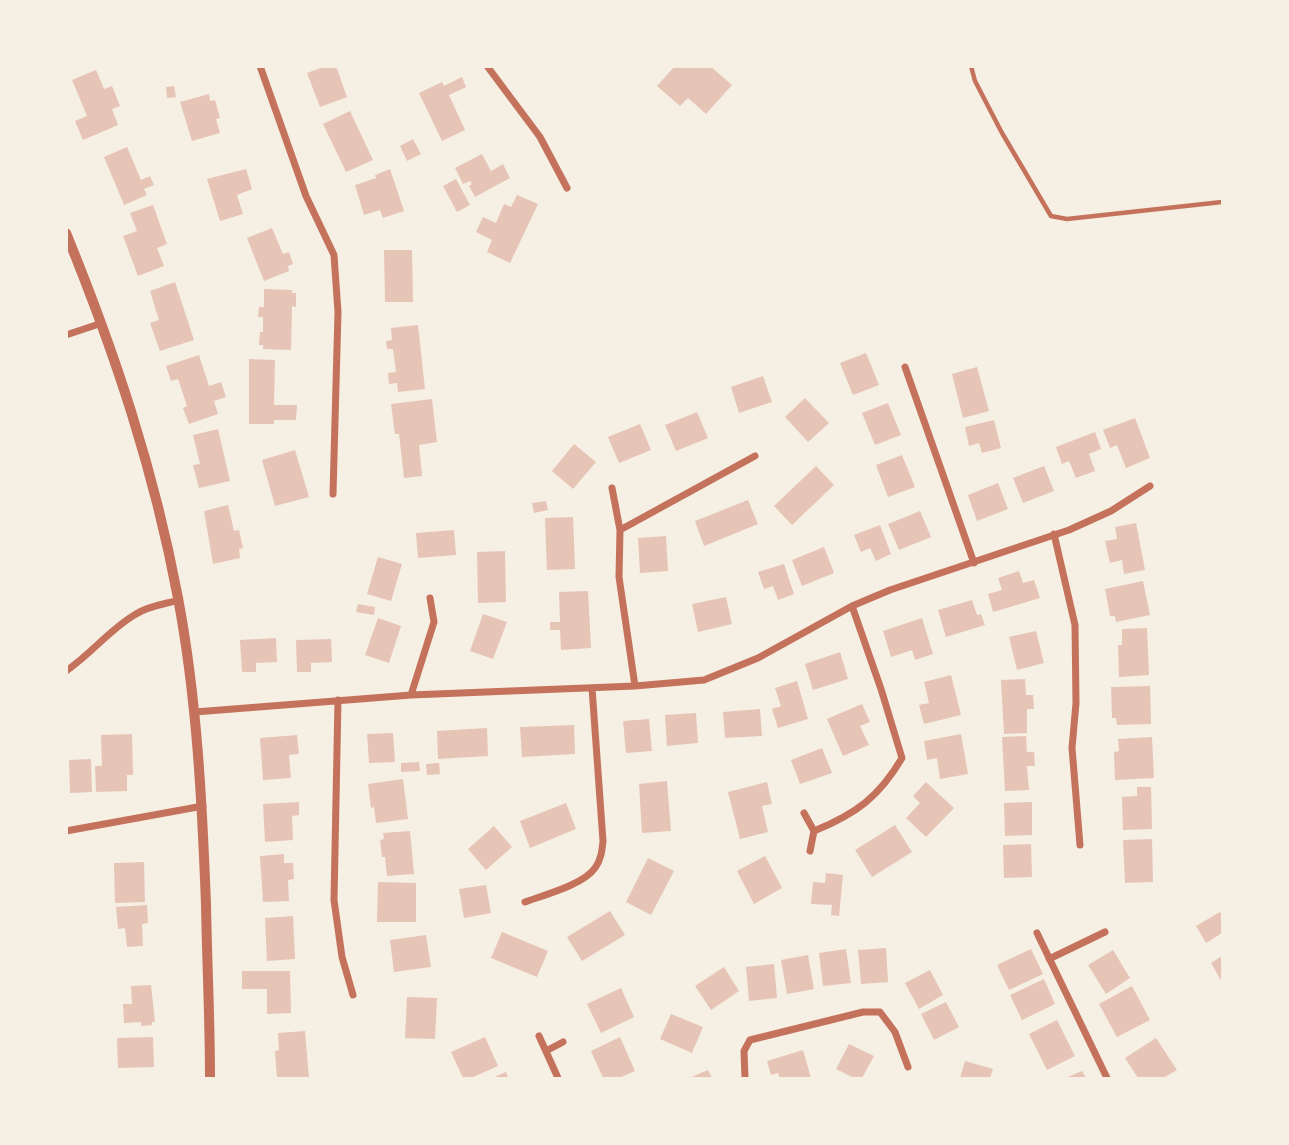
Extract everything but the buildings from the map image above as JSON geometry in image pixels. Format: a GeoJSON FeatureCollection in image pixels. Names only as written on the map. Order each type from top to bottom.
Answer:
{"type":"FeatureCollection","features":[{"type":"Feature","properties":{"kind":"street"},"geometry":{"type":"LineString","coordinates":[[260,66],[306,196],[334,255],[338,312],[334,494]]}},
{"type":"Feature","properties":{"kind":"street"},"geometry":{"type":"LineString","coordinates":[[487,66],[540,137],[568,188]]}},
{"type":"Feature","properties":{"kind":"street"},"geometry":{"type":"LineString","coordinates":[[66,233],[103,322],[125,385],[179,600],[195,712],[203,806],[210,1079]]}},
{"type":"Feature","properties":{"kind":"street"},"geometry":{"type":"LineString","coordinates":[[66,335],[103,322]]}},
{"type":"Feature","properties":{"kind":"street"},"geometry":{"type":"LineString","coordinates":[[905,367],[974,563]]}},
{"type":"Feature","properties":{"kind":"street"},"geometry":{"type":"LineString","coordinates":[[620,530],[755,456]]}},
{"type":"Feature","properties":{"kind":"street"},"geometry":{"type":"LineString","coordinates":[[195,712],[411,695],[635,686],[704,680],[758,658],[852,606],[890,590],[1054,534],[1111,511],[1150,486]]}},
{"type":"Feature","properties":{"kind":"street"},"geometry":{"type":"LineString","coordinates":[[612,488],[620,530],[619,577],[635,686]]}},
{"type":"Feature","properties":{"kind":"street"},"geometry":{"type":"LineString","coordinates":[[1054,534],[1075,625],[1076,703],[1072,748],[1080,845]]}},
{"type":"Feature","properties":{"kind":"street"},"geometry":{"type":"LineString","coordinates":[[411,695],[434,622],[430,597]]}},
{"type":"Feature","properties":{"kind":"street"},"geometry":{"type":"LineString","coordinates":[[66,671],[82,660],[109,633],[138,612],[179,600]]}},
{"type":"Feature","properties":{"kind":"street"},"geometry":{"type":"LineString","coordinates":[[814,831],[837,822],[870,800],[888,782],[902,758],[852,606]]}},
{"type":"Feature","properties":{"kind":"street"},"geometry":{"type":"LineString","coordinates":[[525,902],[585,878],[600,860],[603,841],[592,688]]}},
{"type":"Feature","properties":{"kind":"street"},"geometry":{"type":"LineString","coordinates":[[338,700],[334,900],[342,957],[353,995]]}},
{"type":"Feature","properties":{"kind":"street"},"geometry":{"type":"LineString","coordinates":[[66,831],[203,806]]}},
{"type":"Feature","properties":{"kind":"street"},"geometry":{"type":"LineString","coordinates":[[804,813],[814,831],[810,851]]}},
{"type":"Feature","properties":{"kind":"street"},"geometry":{"type":"LineString","coordinates":[[1049,959],[1105,932]]}},
{"type":"Feature","properties":{"kind":"street"},"geometry":{"type":"LineString","coordinates":[[1037,933],[1107,1079]]}},
{"type":"Feature","properties":{"kind":"street"},"geometry":{"type":"LineString","coordinates":[[745,1079],[744,1051],[750,1040],[863,1012],[880,1012],[895,1032],[908,1067]]}},
{"type":"Feature","properties":{"kind":"street"},"geometry":{"type":"LineString","coordinates":[[539,1036],[558,1079]]}},
{"type":"Feature","properties":{"kind":"street"},"geometry":{"type":"LineString","coordinates":[[546,1051],[563,1042]]}},
{"type":"Feature","properties":{"kind":"lane"},"geometry":{"type":"LineString","coordinates":[[971,66],[975,81],[1002,133],[1051,216],[1067,219],[1223,202]]}}]}
